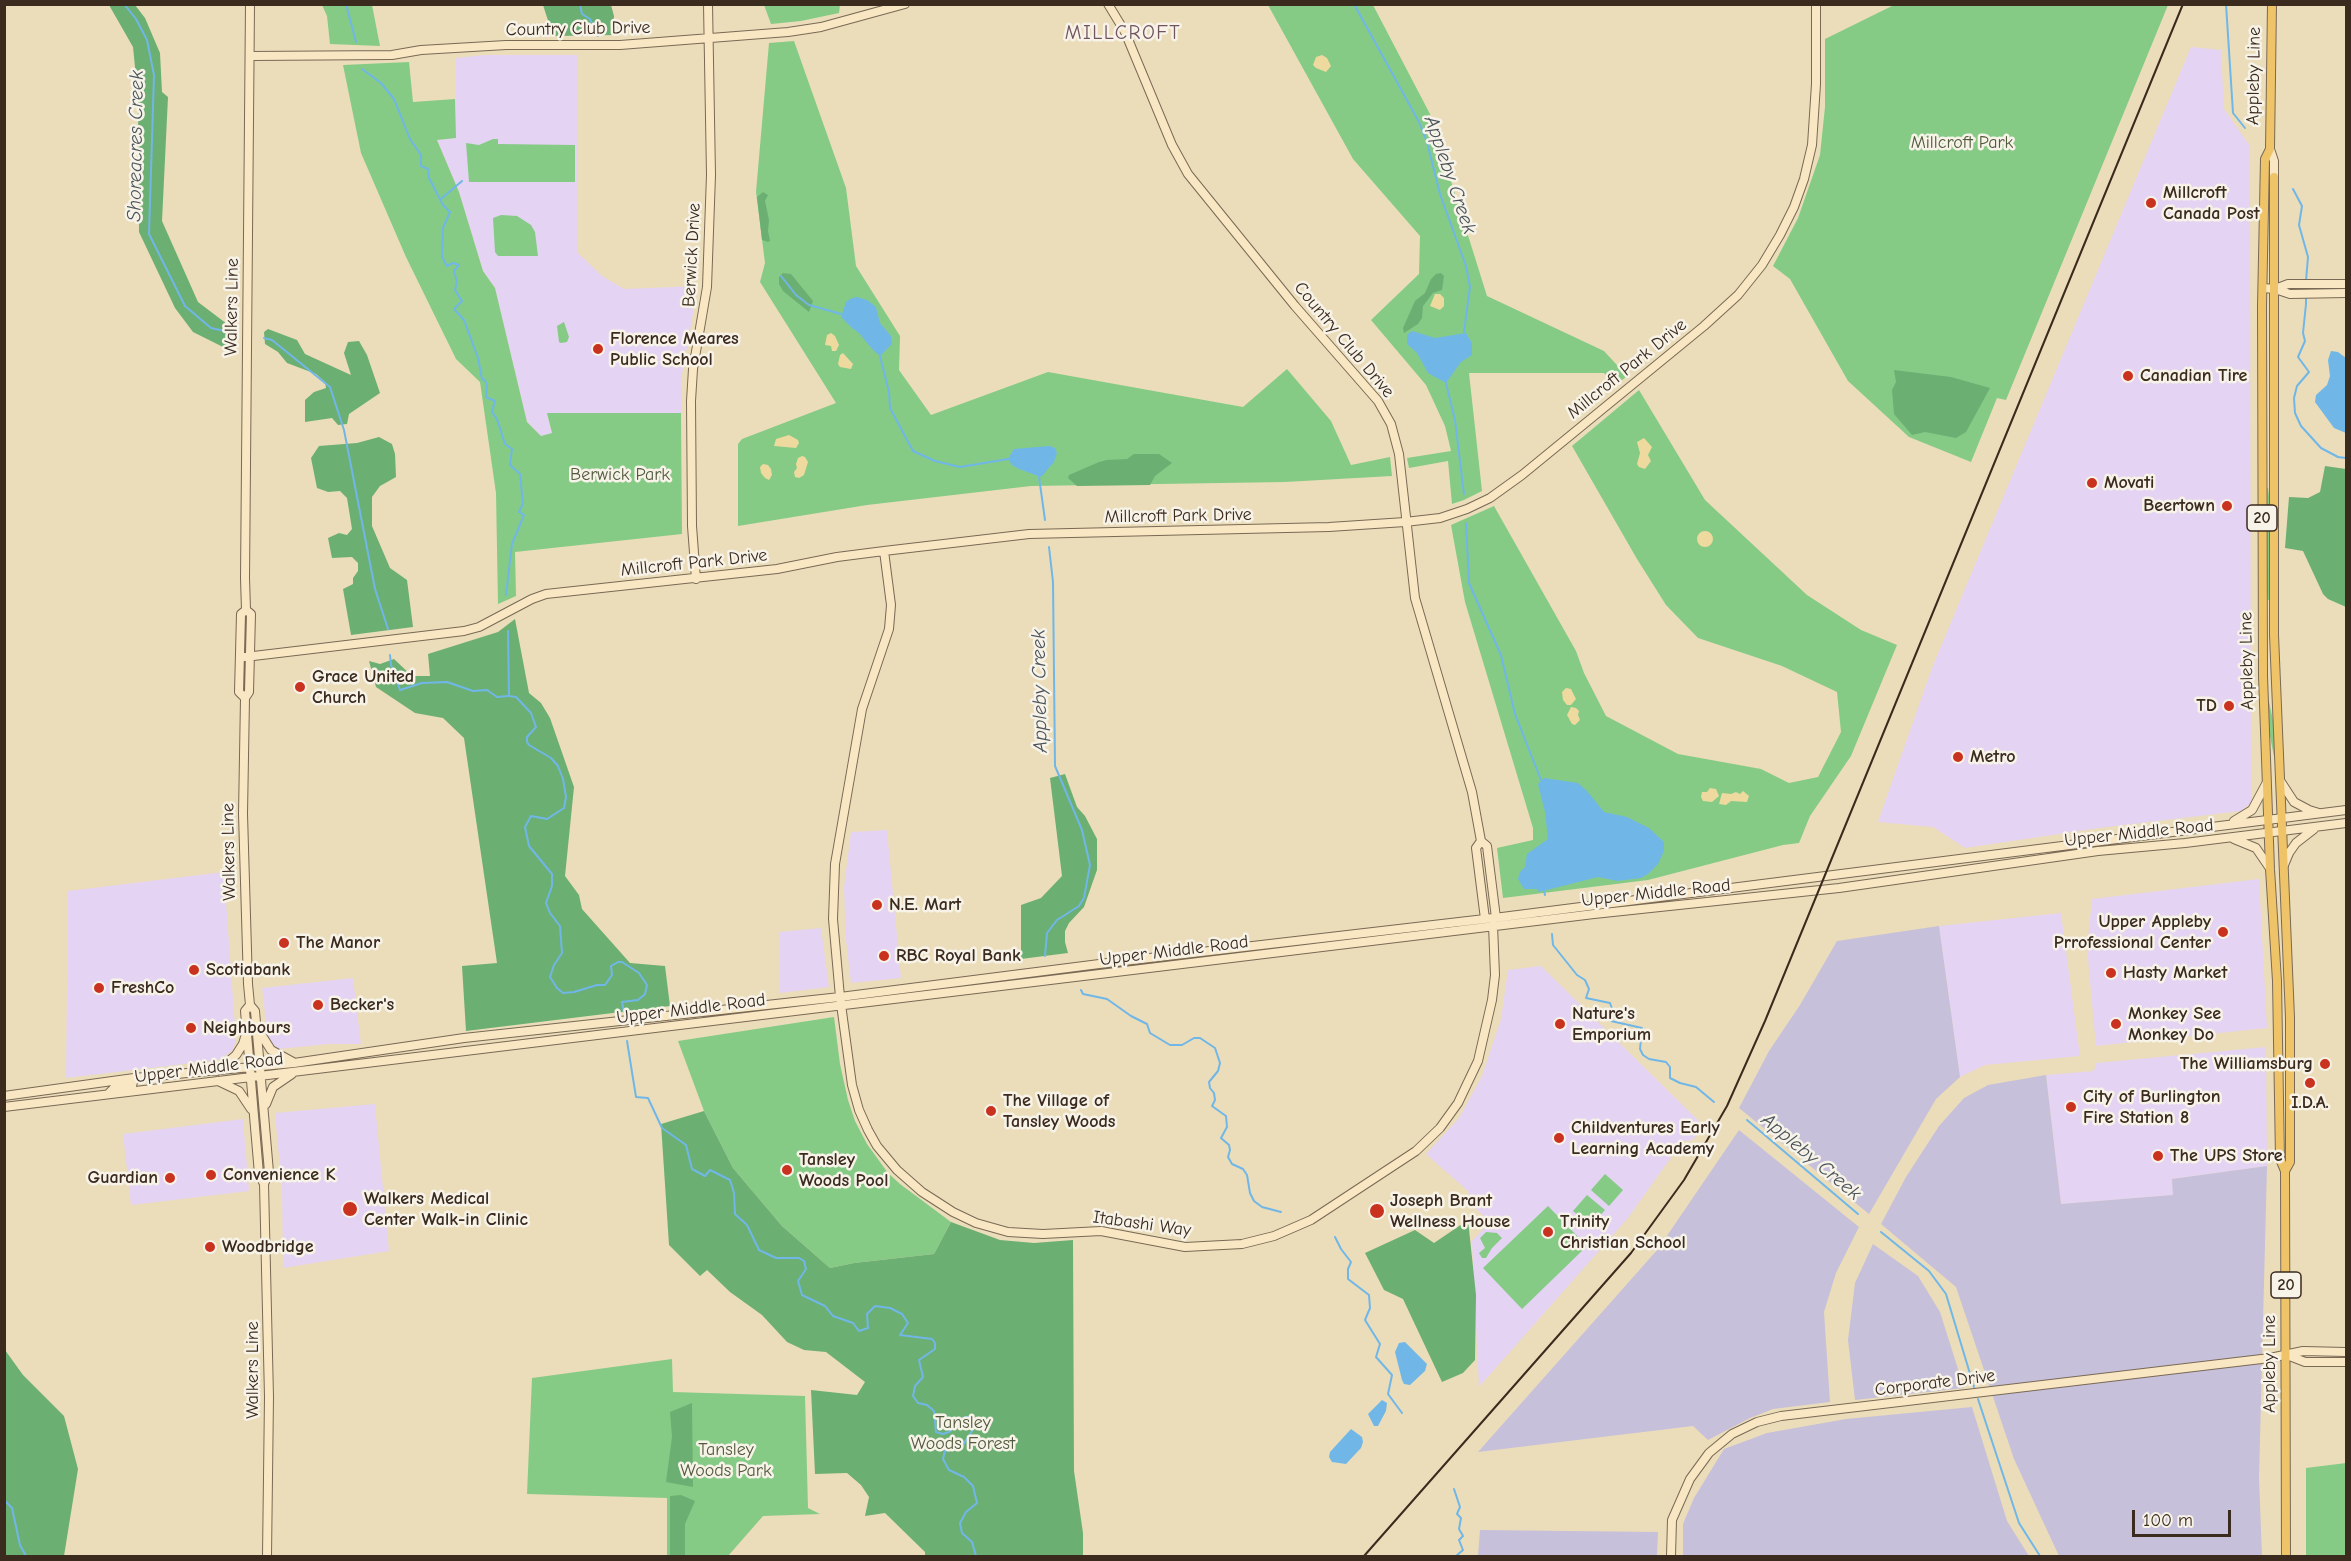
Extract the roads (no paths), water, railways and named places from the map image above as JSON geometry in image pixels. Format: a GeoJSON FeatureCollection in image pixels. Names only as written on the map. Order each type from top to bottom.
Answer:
{"type":"FeatureCollection","features":[{"type":"Feature","properties":{"kind":"main road","name":"Walkers Line"},"geometry":{"type":"LineString","coordinates":[[246,610],[250,4]]}},
{"type":"Feature","properties":{"kind":"main road","name":"Berwick Drive"},"geometry":{"type":"LineString","coordinates":[[696,579],[692,526],[690,401],[707,288],[711,175],[708,4]]}},
{"type":"Feature","properties":{"kind":"main road","name":"Country Club Drive"},"geometry":{"type":"LineString","coordinates":[[250,56],[392,55],[421,50],[506,45],[620,45],[803,30],[905,4]]}},
{"type":"Feature","properties":{"kind":"main road","name":"Country Club Drive"},"geometry":{"type":"LineString","coordinates":[[1108,4],[1125,32],[1176,153],[1188,174],[1295,306],[1386,413],[1398,448],[1417,608],[1472,792],[1481,841],[1486,846],[1496,918]]}},
{"type":"Feature","properties":{"kind":"main road","name":"Millcroft Park Drive"},"geometry":{"type":"LineString","coordinates":[[248,657],[464,631],[479,627],[546,594],[777,569],[837,557],[884,551],[1029,534],[1329,527],[1406,522],[1447,516],[1496,494],[1704,326],[1738,296],[1752,278],[1772,250],[1787,222],[1808,162],[1815,122],[1816,4]]}},
{"type":"Feature","properties":{"kind":"main road","name":"Appleby Line"},"geometry":{"type":"LineString","coordinates":[[2272,4],[2270,149],[2274,161],[2274,635],[2283,819],[2283,872],[2288,939],[2290,1036],[2290,1162],[2285,1171]]}},
{"type":"Feature","properties":{"kind":"main road","name":"Appleby Line"},"geometry":{"type":"LineString","coordinates":[[2270,149],[2265,159],[2262,648],[2270,819],[2270,869],[2277,981],[2280,1159],[2285,1171],[2286,1557]]}},
{"type":"Feature","properties":{"kind":"main road"},"geometry":{"type":"LineString","coordinates":[[2275,289],[2288,284],[2346,284]]}},
{"type":"Feature","properties":{"kind":"main road"},"geometry":{"type":"LineString","coordinates":[[2263,288],[2290,294],[2346,293]]}},
{"type":"Feature","properties":{"kind":"main road","name":"Itabashi Way"},"geometry":{"type":"LineString","coordinates":[[884,551],[891,605],[888,629],[862,709],[835,864],[833,919],[840,997],[849,1067],[863,1120],[877,1146],[897,1170],[945,1208],[964,1219],[1008,1232],[1043,1234],[1101,1231],[1176,1246],[1226,1246],[1274,1236],[1311,1220],[1408,1157],[1428,1141],[1458,1103],[1472,1075],[1488,1021],[1494,981],[1491,928]]}},
{"type":"Feature","properties":{"kind":"main road","name":"Walkers Line"},"geometry":{"type":"LineString","coordinates":[[246,610],[251,614],[248,657],[249,692],[245,698],[245,906],[250,1005],[255,1011],[269,1172],[264,1184],[269,1396],[267,1557]]}},
{"type":"Feature","properties":{"kind":"main road","name":"Walkers Line"},"geometry":{"type":"LineString","coordinates":[[245,698],[239,692],[241,614],[246,610]]}},
{"type":"Feature","properties":{"kind":"main road"},"geometry":{"type":"LineString","coordinates":[[2226,824],[2252,810],[2268,780]]}},
{"type":"Feature","properties":{"kind":"main road"},"geometry":{"type":"LineString","coordinates":[[2281,780],[2284,790],[2294,802],[2323,814]]}},
{"type":"Feature","properties":{"kind":"main road","name":"Upper Middle Road"},"geometry":{"type":"LineString","coordinates":[[4,1096],[134,1078],[294,1063],[474,1037],[840,997],[1115,962],[1496,918],[2346,810]]}},
{"type":"Feature","properties":{"kind":"main road","name":"Upper Middle Road"},"geometry":{"type":"LineString","coordinates":[[4,1107],[1839,888],[2098,850],[2229,838],[2346,823]]}},
{"type":"Feature","properties":{"kind":"main road"},"geometry":{"type":"LineString","coordinates":[[2283,872],[2286,858],[2296,843],[2320,827]]}},
{"type":"Feature","properties":{"kind":"main road"},"geometry":{"type":"LineString","coordinates":[[2229,838],[2256,848],[2270,869]]}},
{"type":"Feature","properties":{"kind":"main road","name":"Country Club Drive"},"geometry":{"type":"LineString","coordinates":[[1481,841],[1476,848],[1485,919]]}},
{"type":"Feature","properties":{"kind":"main road"},"geometry":{"type":"LineString","coordinates":[[1479,869],[1489,868]]}},
{"type":"Feature","properties":{"kind":"main road"},"geometry":{"type":"LineString","coordinates":[[1485,919],[1491,928],[1496,918]]}},
{"type":"Feature","properties":{"kind":"main road","name":"Walkers Line"},"geometry":{"type":"LineString","coordinates":[[250,1005],[245,1011],[258,1174],[264,1184]]}},
{"type":"Feature","properties":{"kind":"main road"},"geometry":{"type":"LineString","coordinates":[[256,1025],[270,1050],[294,1063]]}},
{"type":"Feature","properties":{"kind":"main road"},"geometry":{"type":"LineString","coordinates":[[216,1071],[236,1055],[243,1044],[247,1030]]}},
{"type":"Feature","properties":{"kind":"main road"},"geometry":{"type":"LineString","coordinates":[[474,1037],[475,1050]]}},
{"type":"Feature","properties":{"kind":"main road"},"geometry":{"type":"LineString","coordinates":[[265,1120],[270,1092],[276,1084],[296,1072]]}},
{"type":"Feature","properties":{"kind":"main road"},"geometry":{"type":"LineString","coordinates":[[106,1095],[114,1089],[132,1086],[134,1078]]}},
{"type":"Feature","properties":{"kind":"main road"},"geometry":{"type":"LineString","coordinates":[[217,1081],[239,1091],[250,1105],[255,1119]]}},
{"type":"Feature","properties":{"kind":"main road"},"geometry":{"type":"LineString","coordinates":[[63,1088],[78,1099],[85,1090],[104,1087],[111,1082]]}},
{"type":"Feature","properties":{"kind":"main road","name":"Corporate Drive"},"geometry":{"type":"LineString","coordinates":[[1671,1557],[1672,1520],[1690,1479],[1708,1453],[1732,1434],[1757,1422],[1781,1416],[2287,1356],[2303,1351],[2346,1352]]}},
{"type":"Feature","properties":{"kind":"main road","name":"Corporate Drive"},"geometry":{"type":"LineString","coordinates":[[2287,1356],[2305,1362],[2346,1362]]}},
{"type":"Feature","properties":{"kind":"water"},"geometry":{"type":"Polygon","coordinates":[[[857,297],[867,300],[876,307],[880,323],[891,336],[892,344],[880,356],[841,317],[846,302],[857,297]]]}},
{"type":"Feature","properties":{"kind":"water"},"geometry":{"type":"Polygon","coordinates":[[[1412,331],[1435,338],[1466,333],[1472,343],[1472,355],[1461,362],[1446,383],[1428,373],[1417,353],[1407,344],[1407,335],[1412,331]]]}},
{"type":"Feature","properties":{"kind":"water"},"geometry":{"type":"Polygon","coordinates":[[[2331,351],[2338,352],[2346,358],[2346,433],[2334,428],[2315,402],[2316,395],[2327,385],[2330,376],[2328,360],[2331,351]]]}},
{"type":"Feature","properties":{"kind":"water"},"geometry":{"type":"Polygon","coordinates":[[[1049,446],[1055,448],[1057,453],[1054,462],[1041,477],[1019,469],[1008,459],[1014,449],[1049,446]]]}},
{"type":"Feature","properties":{"kind":"water"},"geometry":{"type":"Polygon","coordinates":[[[1544,778],[1578,783],[1604,812],[1627,817],[1649,828],[1664,842],[1664,851],[1658,864],[1641,878],[1617,881],[1598,877],[1539,892],[1537,889],[1524,889],[1518,879],[1525,867],[1527,854],[1548,839],[1545,812],[1538,784],[1544,778]]]}},
{"type":"Feature","properties":{"kind":"water"},"geometry":{"type":"Polygon","coordinates":[[[1405,1342],[1427,1364],[1425,1371],[1410,1385],[1404,1384],[1402,1380],[1395,1352],[1399,1343],[1405,1342]]]}},
{"type":"Feature","properties":{"kind":"water"},"geometry":{"type":"Polygon","coordinates":[[[1382,1400],[1387,1403],[1386,1411],[1378,1426],[1374,1426],[1368,1414],[1382,1400]]]}},
{"type":"Feature","properties":{"kind":"water"},"geometry":{"type":"Polygon","coordinates":[[[1351,1429],[1362,1437],[1361,1448],[1346,1464],[1332,1462],[1329,1457],[1330,1452],[1351,1429]]]}},
{"type":"Feature","properties":{"kind":"waterway","name":"Shoreacres Creek"},"geometry":{"type":"LineString","coordinates":[[124,4],[136,19],[147,40],[154,75],[149,234],[185,306],[211,328],[229,332]]}},
{"type":"Feature","properties":{"kind":"waterway","name":"Shoreacres Creek"},"geometry":{"type":"LineString","coordinates":[[346,4],[356,42]]}},
{"type":"Feature","properties":{"kind":"waterway","name":"Shoreacres Creek"},"geometry":{"type":"LineString","coordinates":[[580,4],[582,14],[590,19],[598,36]]}},
{"type":"Feature","properties":{"kind":"waterway","name":"Appleby Creek"},"geometry":{"type":"LineString","coordinates":[[1354,4],[1419,122],[1427,142],[1440,194],[1466,266],[1470,287],[1464,332]]}},
{"type":"Feature","properties":{"kind":"waterway"},"geometry":{"type":"LineString","coordinates":[[2226,4],[2233,113],[2245,128]]}},
{"type":"Feature","properties":{"kind":"waterway","name":"Shoreacres Creek"},"geometry":{"type":"LineString","coordinates":[[362,69],[381,83],[394,99],[410,139],[421,155],[421,166],[428,169],[429,178],[443,205],[450,212],[443,228],[442,257],[447,266],[453,263],[459,265],[454,271],[457,282],[455,290],[462,301],[454,309],[464,320],[478,358],[482,379],[487,385],[486,397],[495,401],[492,412],[497,419],[505,444],[512,449],[510,465],[520,474],[523,504],[519,512],[524,515],[512,544],[506,595]]}},
{"type":"Feature","properties":{"kind":"waterway","name":"Shoreacres Creek"},"geometry":{"type":"LineString","coordinates":[[441,199],[462,181]]}},
{"type":"Feature","properties":{"kind":"waterway"},"geometry":{"type":"LineString","coordinates":[[2293,189],[2302,206],[2299,225],[2308,257],[2306,281]]}},
{"type":"Feature","properties":{"kind":"waterway","name":"Appleby Creek"},"geometry":{"type":"LineString","coordinates":[[781,276],[796,295],[809,305],[841,314]]}},
{"type":"Feature","properties":{"kind":"waterway"},"geometry":{"type":"LineString","coordinates":[[2306,286],[2303,333],[2305,341],[2298,357],[2309,372],[2297,386],[2294,398],[2295,413],[2301,426],[2321,448],[2338,457],[2346,458]]}},
{"type":"Feature","properties":{"kind":"waterway","name":"Shoreacres Creek"},"geometry":{"type":"LineString","coordinates":[[264,338],[272,340],[330,387],[344,430],[375,589],[388,629]]}},
{"type":"Feature","properties":{"kind":"waterway","name":"Appleby Creek"},"geometry":{"type":"LineString","coordinates":[[880,356],[889,392],[890,408],[913,451],[935,461],[960,467],[1008,459]]}},
{"type":"Feature","properties":{"kind":"waterway","name":"Appleby Creek"},"geometry":{"type":"LineString","coordinates":[[1446,383],[1455,420],[1464,494]]}},
{"type":"Feature","properties":{"kind":"waterway","name":"Appleby Creek"},"geometry":{"type":"LineString","coordinates":[[1039,477],[1045,520]]}},
{"type":"Feature","properties":{"kind":"waterway","name":"Appleby Creek"},"geometry":{"type":"LineString","coordinates":[[1466,523],[1469,583],[1501,655],[1515,714],[1541,780]]}},
{"type":"Feature","properties":{"kind":"waterway","name":"Appleby Creek"},"geometry":{"type":"LineString","coordinates":[[1045,956],[1047,933],[1057,920],[1079,906],[1084,898],[1090,865],[1082,830],[1055,766],[1053,582],[1049,547]]}},
{"type":"Feature","properties":{"kind":"waterway","name":"Shoreacres Creek"},"geometry":{"type":"LineString","coordinates":[[508,631],[509,696],[516,697],[531,713],[536,727],[527,737],[527,742],[551,758],[558,766],[566,797],[564,808],[547,819],[531,816],[525,827],[529,846],[552,874],[552,886],[546,903],[560,926],[562,953],[550,977],[563,993],[574,992],[605,985],[612,975],[611,966],[622,962],[639,973],[647,985],[645,994],[638,1000],[622,1002],[624,1012]]}},
{"type":"Feature","properties":{"kind":"waterway","name":"Shoreacres Creek"},"geometry":{"type":"LineString","coordinates":[[390,655],[400,690],[422,683],[447,682],[473,691],[487,690],[497,697],[508,696]]}},
{"type":"Feature","properties":{"kind":"waterway","name":"Appleby Creek"},"geometry":{"type":"LineString","coordinates":[[1544,891],[1545,895]]}},
{"type":"Feature","properties":{"kind":"waterway","name":"Appleby Creek"},"geometry":{"type":"LineString","coordinates":[[1552,934],[1553,945],[1577,975],[1585,980],[1589,989],[1586,998],[1610,1003],[1611,1021],[1642,1028],[1640,1049],[1643,1055],[1649,1059],[1666,1062],[1670,1067],[1670,1078],[1696,1087],[1714,1102]]}},
{"type":"Feature","properties":{"kind":"waterway","name":"Appleby Creek"},"geometry":{"type":"LineString","coordinates":[[1081,990],[1083,994],[1107,999],[1147,1024],[1150,1033],[1170,1045],[1182,1045],[1194,1038],[1200,1038],[1215,1048],[1220,1063],[1218,1071],[1209,1082],[1215,1100],[1212,1106],[1226,1116],[1227,1127],[1221,1138],[1229,1145],[1228,1157],[1232,1164],[1243,1169],[1247,1175],[1254,1201],[1262,1207],[1281,1212]]}},
{"type":"Feature","properties":{"kind":"waterway","name":"Shoreacres Creek"},"geometry":{"type":"LineString","coordinates":[[627,1041],[636,1097],[648,1098],[662,1128],[686,1145],[692,1169],[705,1176],[710,1170],[730,1180],[734,1193],[735,1214],[747,1225],[759,1250],[776,1258],[799,1258],[804,1261],[806,1269],[798,1281],[802,1295],[825,1306],[833,1316],[853,1323],[859,1331],[868,1328],[867,1314],[875,1306],[890,1308],[902,1314],[908,1323],[900,1335],[932,1339],[935,1343],[935,1349],[919,1360],[923,1377],[915,1386],[913,1396],[918,1403],[927,1405],[934,1411],[936,1432],[943,1434],[949,1432],[965,1417],[971,1417],[975,1421],[974,1428],[963,1445],[945,1451],[943,1459],[949,1470],[964,1477],[973,1486],[977,1503],[966,1512],[960,1523],[962,1533],[972,1542],[976,1556]]}},
{"type":"Feature","properties":{"kind":"waterway","name":"Appleby Creek"},"geometry":{"type":"LineString","coordinates":[[1747,1120],[1858,1214]]}},
{"type":"Feature","properties":{"kind":"waterway","name":"Appleby Creek"},"geometry":{"type":"LineString","coordinates":[[1881,1232],[1929,1271],[1946,1294],[1974,1387]]}},
{"type":"Feature","properties":{"kind":"waterway","name":"Appleby Creek"},"geometry":{"type":"LineString","coordinates":[[1335,1237],[1351,1262],[1348,1279],[1369,1295],[1370,1308],[1365,1320],[1380,1344],[1376,1357],[1392,1375],[1388,1394],[1402,1413]]}},
{"type":"Feature","properties":{"kind":"waterway","name":"Appleby Creek"},"geometry":{"type":"LineString","coordinates":[[1978,1399],[2019,1523],[2040,1556]]}},
{"type":"Feature","properties":{"kind":"waterway","name":"Appleby Creek"},"geometry":{"type":"LineString","coordinates":[[1454,1489],[1460,1507],[1457,1514],[1461,1518],[1459,1529],[1463,1536],[1459,1540],[1463,1550],[1456,1556]]}},
{"type":"Feature","properties":{"kind":"waterway"},"geometry":{"type":"LineString","coordinates":[[4,1500],[12,1508],[20,1545],[26,1556]]}},
{"type":"Feature","properties":{"kind":"railway"},"geometry":{"type":"LineString","coordinates":[[1364,1556],[1631,1253],[1684,1180],[1727,1106],[1765,1021],[2183,4]]}},
{"type":"Feature","properties":{"kind":"place","name":"Millcroft Canada Post"},"geometry":{"type":"Point","coordinates":[2151,203]}},
{"type":"Feature","properties":{"kind":"place","name":"Florence Meares Public School"},"geometry":{"type":"Point","coordinates":[598,349]}},
{"type":"Feature","properties":{"kind":"place","name":"Canadian Tire"},"geometry":{"type":"Point","coordinates":[2128,376]}},
{"type":"Feature","properties":{"kind":"place","name":"Movati"},"geometry":{"type":"Point","coordinates":[2092,483]}},
{"type":"Feature","properties":{"kind":"place","name":"Beertown"},"geometry":{"type":"Point","coordinates":[2227,506]}},
{"type":"Feature","properties":{"kind":"place","name":"Grace United Church"},"geometry":{"type":"Point","coordinates":[300,687]}},
{"type":"Feature","properties":{"kind":"place","name":"TD"},"geometry":{"type":"Point","coordinates":[2229,706]}},
{"type":"Feature","properties":{"kind":"place","name":"Metro"},"geometry":{"type":"Point","coordinates":[1958,757]}},
{"type":"Feature","properties":{"kind":"place","name":"N.E. Mart"},"geometry":{"type":"Point","coordinates":[877,905]}},
{"type":"Feature","properties":{"kind":"place","name":"Upper Appleby Prrofessional Center"},"geometry":{"type":"Point","coordinates":[2223,932]}},
{"type":"Feature","properties":{"kind":"place","name":"The Manor"},"geometry":{"type":"Point","coordinates":[284,943]}},
{"type":"Feature","properties":{"kind":"place","name":"RBC Royal Bank"},"geometry":{"type":"Point","coordinates":[884,956]}},
{"type":"Feature","properties":{"kind":"place","name":"Scotiabank"},"geometry":{"type":"Point","coordinates":[194,970]}},
{"type":"Feature","properties":{"kind":"place","name":"Hasty Market"},"geometry":{"type":"Point","coordinates":[2111,973]}},
{"type":"Feature","properties":{"kind":"place","name":"FreshCo"},"geometry":{"type":"Point","coordinates":[99,988]}},
{"type":"Feature","properties":{"kind":"place","name":"Becker's"},"geometry":{"type":"Point","coordinates":[318,1005]}},
{"type":"Feature","properties":{"kind":"place","name":"Nature's Emporium"},"geometry":{"type":"Point","coordinates":[1560,1024]}},
{"type":"Feature","properties":{"kind":"place","name":"Monkey See Monkey Do"},"geometry":{"type":"Point","coordinates":[2116,1024]}},
{"type":"Feature","properties":{"kind":"place","name":"Neighbours"},"geometry":{"type":"Point","coordinates":[191,1028]}},
{"type":"Feature","properties":{"kind":"place","name":"The Williamsburg"},"geometry":{"type":"Point","coordinates":[2325,1064]}},
{"type":"Feature","properties":{"kind":"place","name":"I.D.A."},"geometry":{"type":"Point","coordinates":[2310,1083]}},
{"type":"Feature","properties":{"kind":"place","name":"City of Burlington Fire Station 8"},"geometry":{"type":"Point","coordinates":[2071,1107]}},
{"type":"Feature","properties":{"kind":"place","name":"The Village of Tansley Woods"},"geometry":{"type":"Point","coordinates":[991,1111]}},
{"type":"Feature","properties":{"kind":"place","name":"Childventures Early Learning Academy"},"geometry":{"type":"Point","coordinates":[1559,1138]}},
{"type":"Feature","properties":{"kind":"place","name":"The UPS Store"},"geometry":{"type":"Point","coordinates":[2158,1156]}},
{"type":"Feature","properties":{"kind":"place","name":"Tansley Woods Pool"},"geometry":{"type":"Point","coordinates":[787,1170]}},
{"type":"Feature","properties":{"kind":"place","name":"Convenience K"},"geometry":{"type":"Point","coordinates":[211,1175]}},
{"type":"Feature","properties":{"kind":"place","name":"Guardian"},"geometry":{"type":"Point","coordinates":[170,1178]}},
{"type":"Feature","properties":{"kind":"place","name":"Walkers Medical Center Walk-in Clinic"},"geometry":{"type":"Point","coordinates":[350,1209]}},
{"type":"Feature","properties":{"kind":"place","name":"Joseph Brant Wellness House"},"geometry":{"type":"Point","coordinates":[1377,1211]}},
{"type":"Feature","properties":{"kind":"place","name":"Trinity Christian School"},"geometry":{"type":"Point","coordinates":[1548,1232]}},
{"type":"Feature","properties":{"kind":"place","name":"Woodbridge"},"geometry":{"type":"Point","coordinates":[210,1247]}},
{"type":"Feature","properties":{"kind":"district","name":"MILLCROFT"},"geometry":{"type":"Point","coordinates":[1123,33]}},
{"type":"Feature","properties":{"kind":"park label","name":"Millcroft Park"},"geometry":{"type":"Point","coordinates":[1962,143]}},
{"type":"Feature","properties":{"kind":"park label","name":"Berwick Park"},"geometry":{"type":"Point","coordinates":[620,475]}},
{"type":"Feature","properties":{"kind":"park label","name":"Tansley Woods Forest"},"geometry":{"type":"Point","coordinates":[963,1433]}},
{"type":"Feature","properties":{"kind":"park label","name":"Tansley Woods Park"},"geometry":{"type":"Point","coordinates":[726,1460]}}]}
